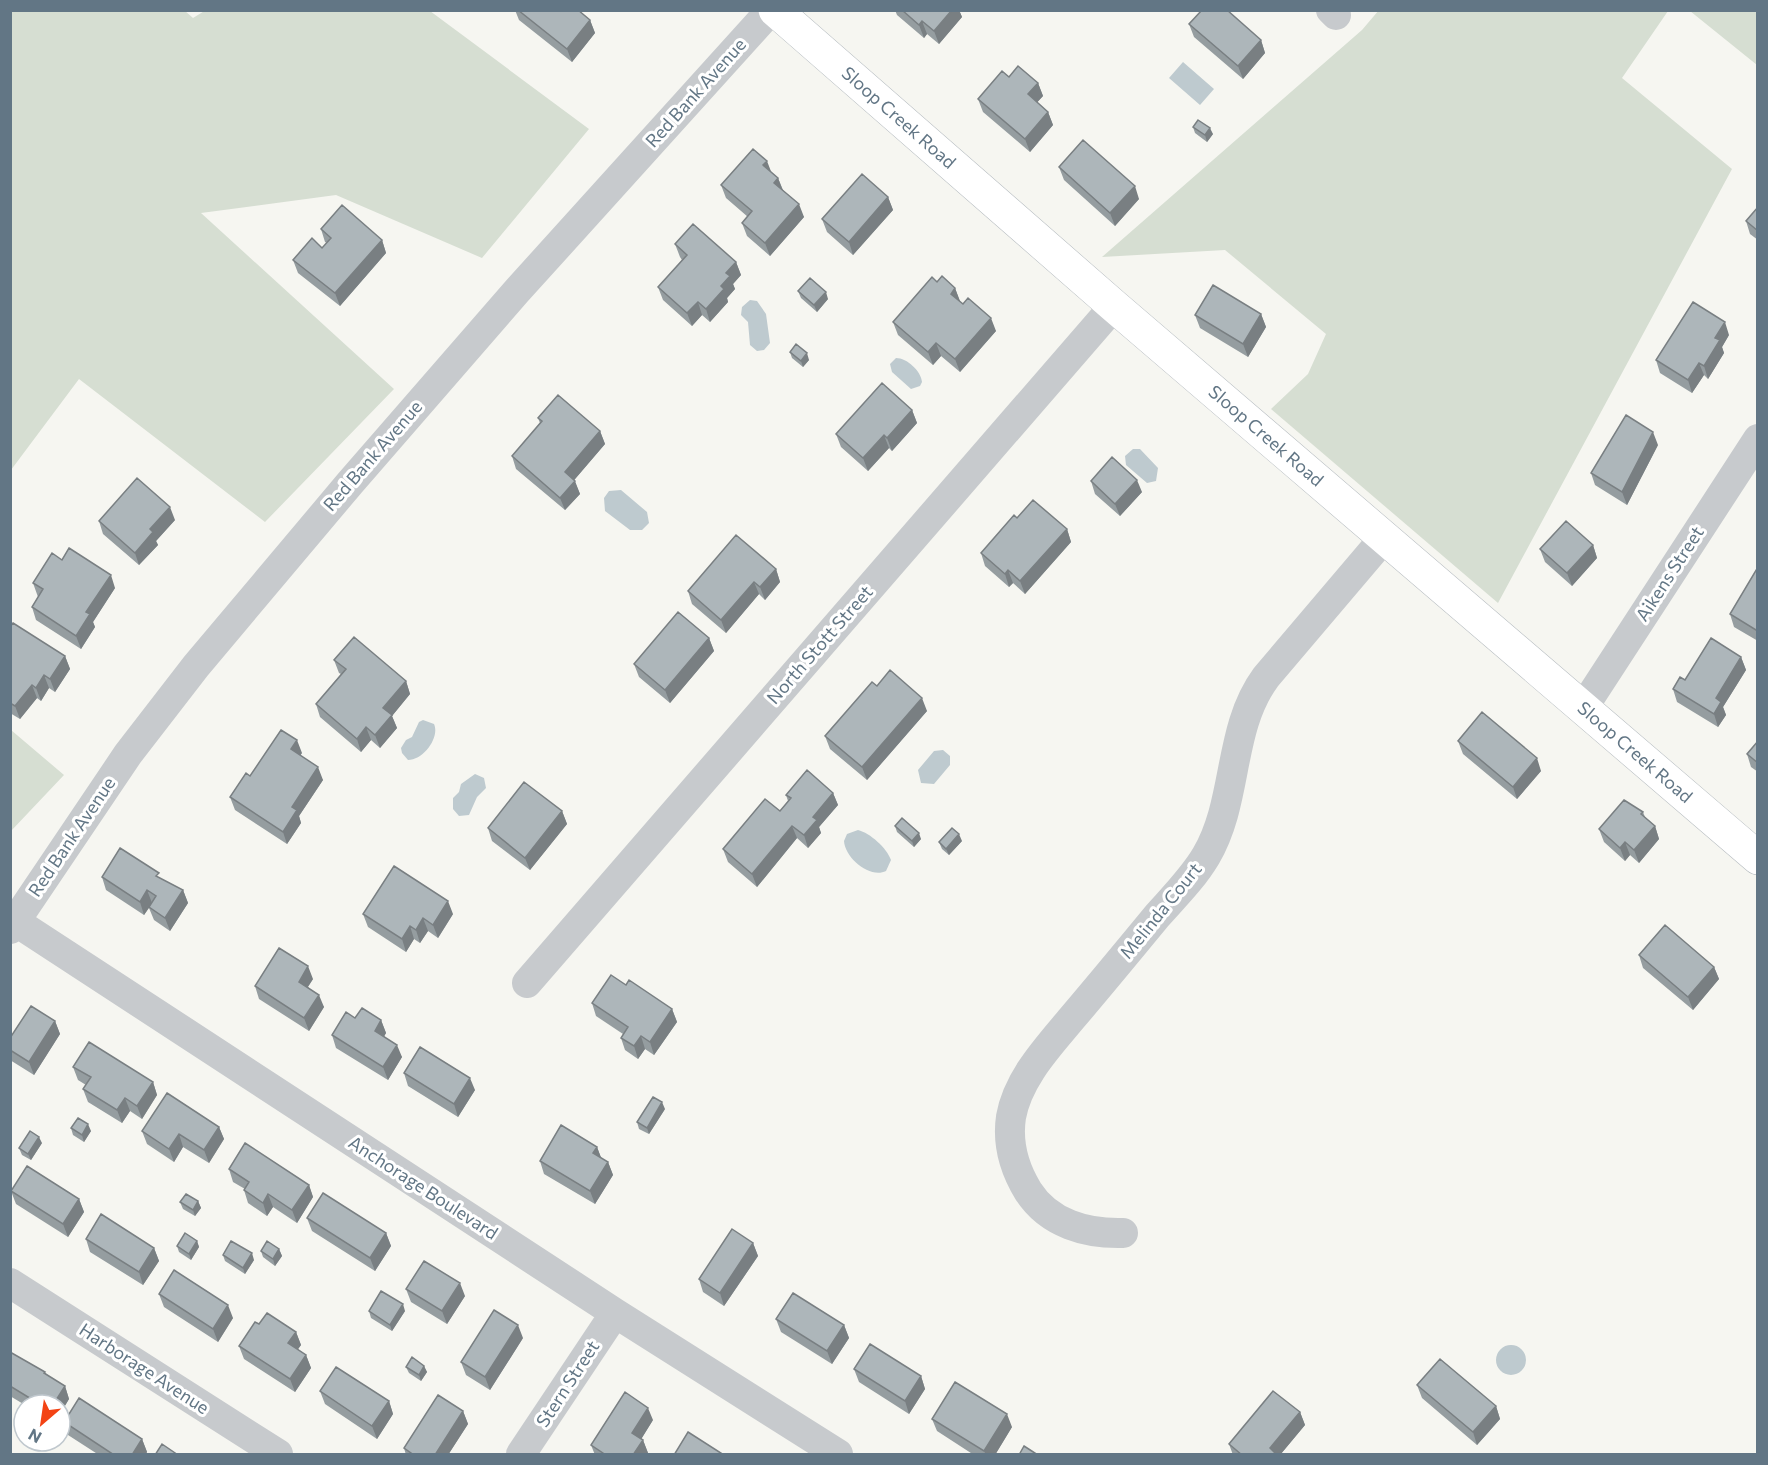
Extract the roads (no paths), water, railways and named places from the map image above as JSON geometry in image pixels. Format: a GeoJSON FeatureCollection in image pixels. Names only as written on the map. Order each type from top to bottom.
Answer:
{"type":"FeatureCollection","features":[{"type":"Feature","properties":{"kind":"street","name":"Sloop Creek Road"},"geometry":{"type":"LineString","coordinates":[[773,10],[1113,306],[1758,858]]}},
{"type":"Feature","properties":{"kind":"street","name":"Red Bank Avenue"},"geometry":{"type":"LineString","coordinates":[[12,923],[128,754],[204,657],[508,300],[773,10]]}},
{"type":"Feature","properties":{"kind":"street","name":"North Stott Street"},"geometry":{"type":"LineString","coordinates":[[527,983],[1113,306]]}},
{"type":"Feature","properties":{"kind":"street","name":"Aikens Street"},"geometry":{"type":"LineString","coordinates":[[1583,708],[1758,439]]}},
{"type":"Feature","properties":{"kind":"street","name":"Melinda Court"},"geometry":{"type":"LineString","coordinates":[[1123,1233],[1081,1230],[1046,1210],[1030,1194],[1019,1176],[1010,1138],[1011,1117],[1018,1096],[1041,1056],[1206,856],[1224,815],[1241,731],[1251,700],[1266,677],[1384,538]]}},
{"type":"Feature","properties":{"kind":"street","name":"Anchorage Boulevard"},"geometry":{"type":"LineString","coordinates":[[12,923],[838,1455]]}},
{"type":"Feature","properties":{"kind":"street","name":"Harborage Avenue"},"geometry":{"type":"LineString","coordinates":[[10,1283],[278,1455]]}},
{"type":"Feature","properties":{"kind":"street","name":"Stern Street"},"geometry":{"type":"LineString","coordinates":[[521,1455],[615,1313]]}}]}
